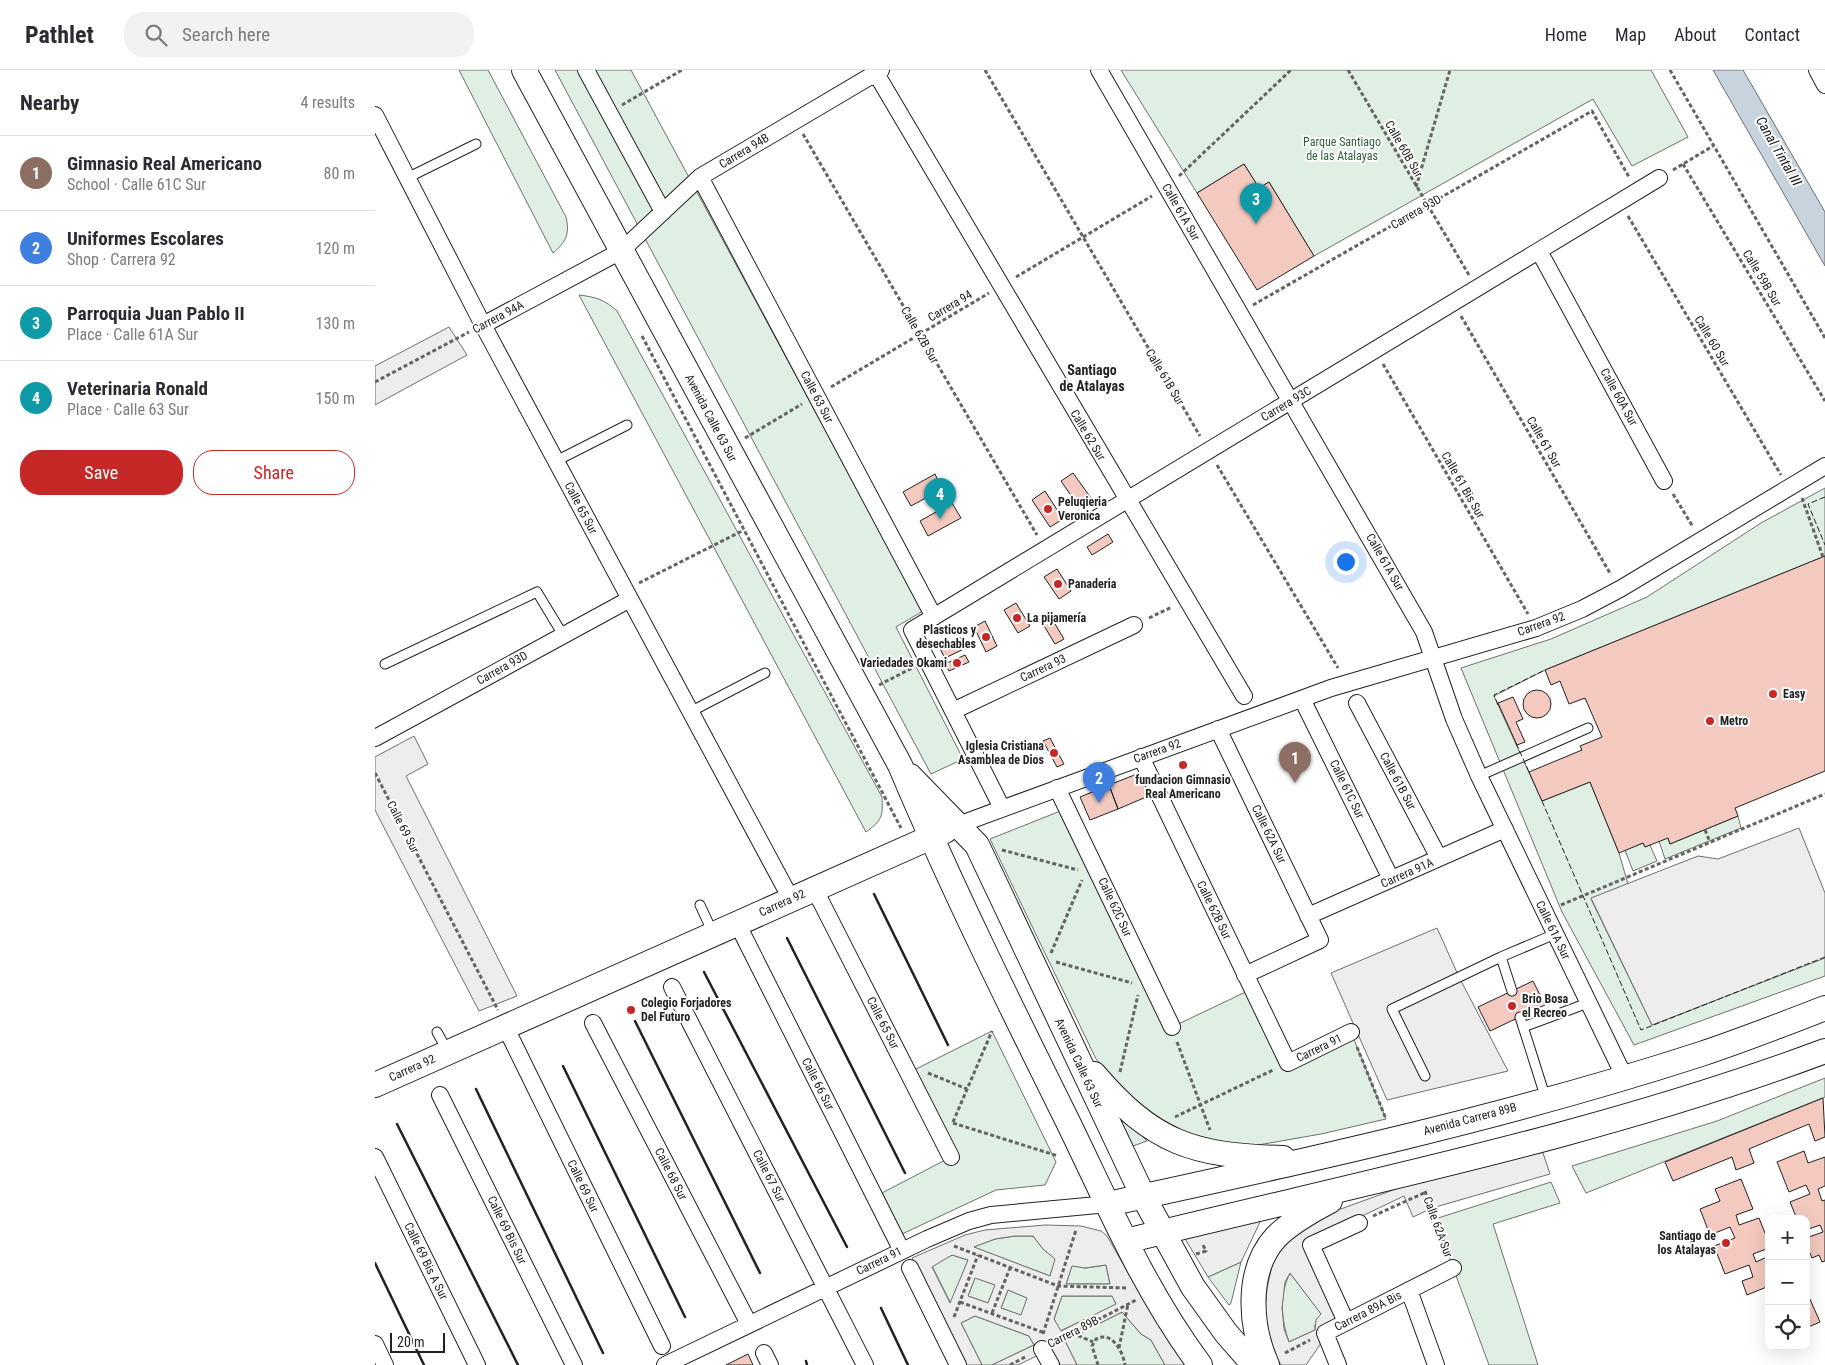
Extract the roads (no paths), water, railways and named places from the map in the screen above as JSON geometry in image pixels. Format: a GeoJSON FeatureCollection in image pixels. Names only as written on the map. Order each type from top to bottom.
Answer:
{"type":"FeatureCollection","features":[{"type":"Feature","properties":{"kind":"main road","name":"Avenida Calle 63 Sur"},"geometry":{"type":"LineString","coordinates":[[524,70],[900,765],[930,836],[1126,1241],[1166,1317],[1201,1365]]}},
{"type":"Feature","properties":{"kind":"main road","name":"Avenida Calle 63 Sur"},"geometry":{"type":"LineString","coordinates":[[900,765],[977,845],[1143,1196],[1208,1308],[1255,1365]]}},
{"type":"Feature","properties":{"kind":"main road","name":"Carrera 92"},"geometry":{"type":"LineString","coordinates":[[375,1085],[443,1042],[503,1020],[713,933],[930,836],[958,826]]}},
{"type":"Feature","properties":{"kind":"main road","name":"Avenida Carrera 89B"},"geometry":{"type":"LineString","coordinates":[[1108,1204],[1319,1158],[1625,1078],[1702,1054],[1825,1008]]}},
{"type":"Feature","properties":{"kind":"main road"},"geometry":{"type":"LineString","coordinates":[[1073,1050],[1119,1103],[1139,1120],[1181,1144],[1233,1155],[1319,1158]]}},
{"type":"Feature","properties":{"kind":"main road"},"geometry":{"type":"LineString","coordinates":[[1126,1241],[1357,1187],[1504,1150],[1675,1102],[1756,1077],[1825,1051]]}},
{"type":"Feature","properties":{"kind":"main road"},"geometry":{"type":"LineString","coordinates":[[1275,1360],[1256,1337],[1253,1316],[1254,1292],[1259,1268],[1267,1248],[1277,1237],[1302,1217],[1357,1187]]}},
{"type":"Feature","properties":{"kind":"street"},"geometry":{"type":"LineString","coordinates":[[586,70],[663,212]]}},
{"type":"Feature","properties":{"kind":"street","name":"Calle 61A Sur"},"geometry":{"type":"LineString","coordinates":[[1099,70],[1408,600],[1424,632],[1454,718],[1479,776],[1625,1078]]}},
{"type":"Feature","properties":{"kind":"street"},"geometry":{"type":"LineString","coordinates":[[1817,70],[1825,85]]}},
{"type":"Feature","properties":{"kind":"street","name":"Carrera 94B"},"geometry":{"type":"LineString","coordinates":[[621,251],[700,177],[877,71]]}},
{"type":"Feature","properties":{"kind":"street","name":"Calle 62 Sur"},"geometry":{"type":"LineString","coordinates":[[877,71],[1000,286],[1244,696]]}},
{"type":"Feature","properties":{"kind":"street","name":"Calle 65 Sur"},"geometry":{"type":"LineString","coordinates":[[375,115],[483,325],[791,899]]}},
{"type":"Feature","properties":{"kind":"street","name":"Calle 63 Sur"},"geometry":{"type":"LineString","coordinates":[[700,177],[934,617]]}},
{"type":"Feature","properties":{"kind":"street","name":"Carrera 93C"},"geometry":{"type":"LineString","coordinates":[[953,711],[913,630],[1659,178]]}},
{"type":"Feature","properties":{"kind":"street","name":"Carrera 94A"},"geometry":{"type":"LineString","coordinates":[[483,325],[621,251]]}},
{"type":"Feature","properties":{"kind":"street","name":"Calle 60A Sur"},"geometry":{"type":"LineString","coordinates":[[1539,251],[1664,481]]}},
{"type":"Feature","properties":{"kind":"street","name":"Carrera 92"},"geometry":{"type":"LineString","coordinates":[[958,826],[1002,808],[1346,683],[1536,628],[1582,609],[1620,589],[1825,466]]}},
{"type":"Feature","properties":{"kind":"street","name":"Carrera 93D"},"geometry":{"type":"LineString","coordinates":[[375,738],[563,636],[627,595]]}},
{"type":"Feature","properties":{"kind":"street","name":"Carrera 93"},"geometry":{"type":"LineString","coordinates":[[953,711],[1134,625]]}},
{"type":"Feature","properties":{"kind":"street","name":"Calle 61C Sur"},"geometry":{"type":"LineString","coordinates":[[1302,699],[1391,880]]}},
{"type":"Feature","properties":{"kind":"street","name":"Calle 61B Sur"},"geometry":{"type":"LineString","coordinates":[[1357,703],[1439,858]]}},
{"type":"Feature","properties":{"kind":"street"},"geometry":{"type":"LineString","coordinates":[[953,711],[1002,808]]}},
{"type":"Feature","properties":{"kind":"street","name":"Calle 62A Sur"},"geometry":{"type":"LineString","coordinates":[[1218,729],[1320,940],[1245,975]]}},
{"type":"Feature","properties":{"kind":"street","name":"Calle 62B Sur"},"geometry":{"type":"LineString","coordinates":[[1141,757],[1287,1063]]}},
{"type":"Feature","properties":{"kind":"street","name":"Calle 62C Sur"},"geometry":{"type":"LineString","coordinates":[[1057,788],[1172,1027]]}},
{"type":"Feature","properties":{"kind":"street","name":"Carrera 91A"},"geometry":{"type":"LineString","coordinates":[[1308,916],[1505,829]]}},
{"type":"Feature","properties":{"kind":"street","name":"Calle 65 Sur"},"geometry":{"type":"LineString","coordinates":[[814,888],[951,1157]]}},
{"type":"Feature","properties":{"kind":"street","name":"Calle 66 Sur"},"geometry":{"type":"LineString","coordinates":[[737,922],[899,1245]]}},
{"type":"Feature","properties":{"kind":"street","name":"Calle 67 Sur"},"geometry":{"type":"LineString","coordinates":[[672,987],[865,1365]]}},
{"type":"Feature","properties":{"kind":"street","name":"Calle 69 Sur"},"geometry":{"type":"LineString","coordinates":[[503,1020],[661,1346]]}},
{"type":"Feature","properties":{"kind":"street","name":"Calle 68 Sur"},"geometry":{"type":"LineString","coordinates":[[593,1023],[749,1324]]}},
{"type":"Feature","properties":{"kind":"street","name":"Carrera 91"},"geometry":{"type":"LineString","coordinates":[[1287,1063],[1351,1032]]}},
{"type":"Feature","properties":{"kind":"street","name":"Calle 69 Bis Sur"},"geometry":{"type":"LineString","coordinates":[[440,1095],[574,1365]]}},
{"type":"Feature","properties":{"kind":"street","name":"Calle 69 Bis A Sur"},"geometry":{"type":"LineString","coordinates":[[375,1157],[477,1365]]}},
{"type":"Feature","properties":{"kind":"street","name":"Carrera 91"},"geometry":{"type":"LineString","coordinates":[[665,1365],[826,1287],[969,1221],[1016,1212],[1108,1204]]}},
{"type":"Feature","properties":{"kind":"street"},"geometry":{"type":"LineString","coordinates":[[1346,1322],[1311,1245],[1359,1223]]}},
{"type":"Feature","properties":{"kind":"street"},"geometry":{"type":"LineString","coordinates":[[910,1268],[958,1365]]}},
{"type":"Feature","properties":{"kind":"street","name":"Carrera 89A Bis"},"geometry":{"type":"LineString","coordinates":[[1338,1365],[1325,1333],[1453,1268]]}},
{"type":"Feature","properties":{"kind":"street"},"geometry":{"type":"LineString","coordinates":[[1409,1290],[1435,1365]]}},
{"type":"Feature","properties":{"kind":"street"},"geometry":{"type":"LineString","coordinates":[[375,1344],[385,1365]]}},
{"type":"Feature","properties":{"kind":"street"},"geometry":{"type":"LineString","coordinates":[[1041,1344],[1051,1365]]}},
{"type":"Feature","properties":{"kind":"lane"},"geometry":{"type":"LineString","coordinates":[[407,178],[476,144]]}},
{"type":"Feature","properties":{"kind":"lane"},"geometry":{"type":"LineString","coordinates":[[556,460],[627,425]]}},
{"type":"Feature","properties":{"kind":"lane"},"geometry":{"type":"LineString","coordinates":[[385,664],[537,592],[563,636]]}},
{"type":"Feature","properties":{"kind":"lane"},"geometry":{"type":"LineString","coordinates":[[690,712],[765,673]]}},
{"type":"Feature","properties":{"kind":"lane"},"geometry":{"type":"LineString","coordinates":[[1479,776],[1588,728]]}},
{"type":"Feature","properties":{"kind":"lane"},"geometry":{"type":"LineString","coordinates":[[700,906],[713,933]]}},
{"type":"Feature","properties":{"kind":"lane"},"geometry":{"type":"LineString","coordinates":[[1425,1076],[1392,1009],[1501,957],[1555,934]]}},
{"type":"Feature","properties":{"kind":"lane"},"geometry":{"type":"LineString","coordinates":[[1501,957],[1512,991]]}},
{"type":"Feature","properties":{"kind":"lane"},"geometry":{"type":"LineString","coordinates":[[1523,1027],[1588,1003]]}},
{"type":"Feature","properties":{"kind":"lane"},"geometry":{"type":"LineString","coordinates":[[1520,1017],[1546,1099]]}},
{"type":"Feature","properties":{"kind":"water","name":"Canal Tintal III"},"geometry":{"type":"Polygon","coordinates":[[[1713,70],[1743,70],[1825,212],[1825,266],[1713,70]]]}},
{"type":"Feature","properties":{"kind":"place","name":"Parroquia Juan Pablo II"},"geometry":{"type":"Point","coordinates":[1256,224]}},
{"type":"Feature","properties":{"kind":"place","name":"Peluqieria Veronica"},"geometry":{"type":"Point","coordinates":[1048,509]}},
{"type":"Feature","properties":{"kind":"place","name":"Veterinaria Ronald"},"geometry":{"type":"Point","coordinates":[940,519]}},
{"type":"Feature","properties":{"kind":"place","name":"Panaderia"},"geometry":{"type":"Point","coordinates":[1058,584]}},
{"type":"Feature","properties":{"kind":"place","name":"La pijamería"},"geometry":{"type":"Point","coordinates":[1017,618]}},
{"type":"Feature","properties":{"kind":"place","name":"Plasticos y desechables"},"geometry":{"type":"Point","coordinates":[986,637]}},
{"type":"Feature","properties":{"kind":"place","name":"Variedades Okami"},"geometry":{"type":"Point","coordinates":[957,663]}},
{"type":"Feature","properties":{"kind":"place","name":"Easy"},"geometry":{"type":"Point","coordinates":[1773,694]}},
{"type":"Feature","properties":{"kind":"place","name":"Metro"},"geometry":{"type":"Point","coordinates":[1710,721]}},
{"type":"Feature","properties":{"kind":"place","name":"Iglesia Cristiana Asamblea de Dios"},"geometry":{"type":"Point","coordinates":[1054,753]}},
{"type":"Feature","properties":{"kind":"place","name":"fundacion Gimnasio Real Americano"},"geometry":{"type":"Point","coordinates":[1183,765]}},
{"type":"Feature","properties":{"kind":"place","name":"Gimnasio Real Americano"},"geometry":{"type":"Point","coordinates":[1295,783]}},
{"type":"Feature","properties":{"kind":"place","name":"Uniformes Escolares"},"geometry":{"type":"Point","coordinates":[1099,803]}},
{"type":"Feature","properties":{"kind":"place","name":"Brio Bosa el Recreo"},"geometry":{"type":"Point","coordinates":[1512,1006]}},
{"type":"Feature","properties":{"kind":"place","name":"Colegio Forjadores Del Futuro"},"geometry":{"type":"Point","coordinates":[631,1010]}},
{"type":"Feature","properties":{"kind":"place","name":"Santiago de los Atalayas"},"geometry":{"type":"Point","coordinates":[1726,1243]}},
{"type":"Feature","properties":{"kind":"district","name":"Santiago de Atalayas"},"geometry":{"type":"Point","coordinates":[1092,378]}},
{"type":"Feature","properties":{"kind":"park label","name":"Parque Santiago de las Atalayas"},"geometry":{"type":"Point","coordinates":[1342,149]}}]}
